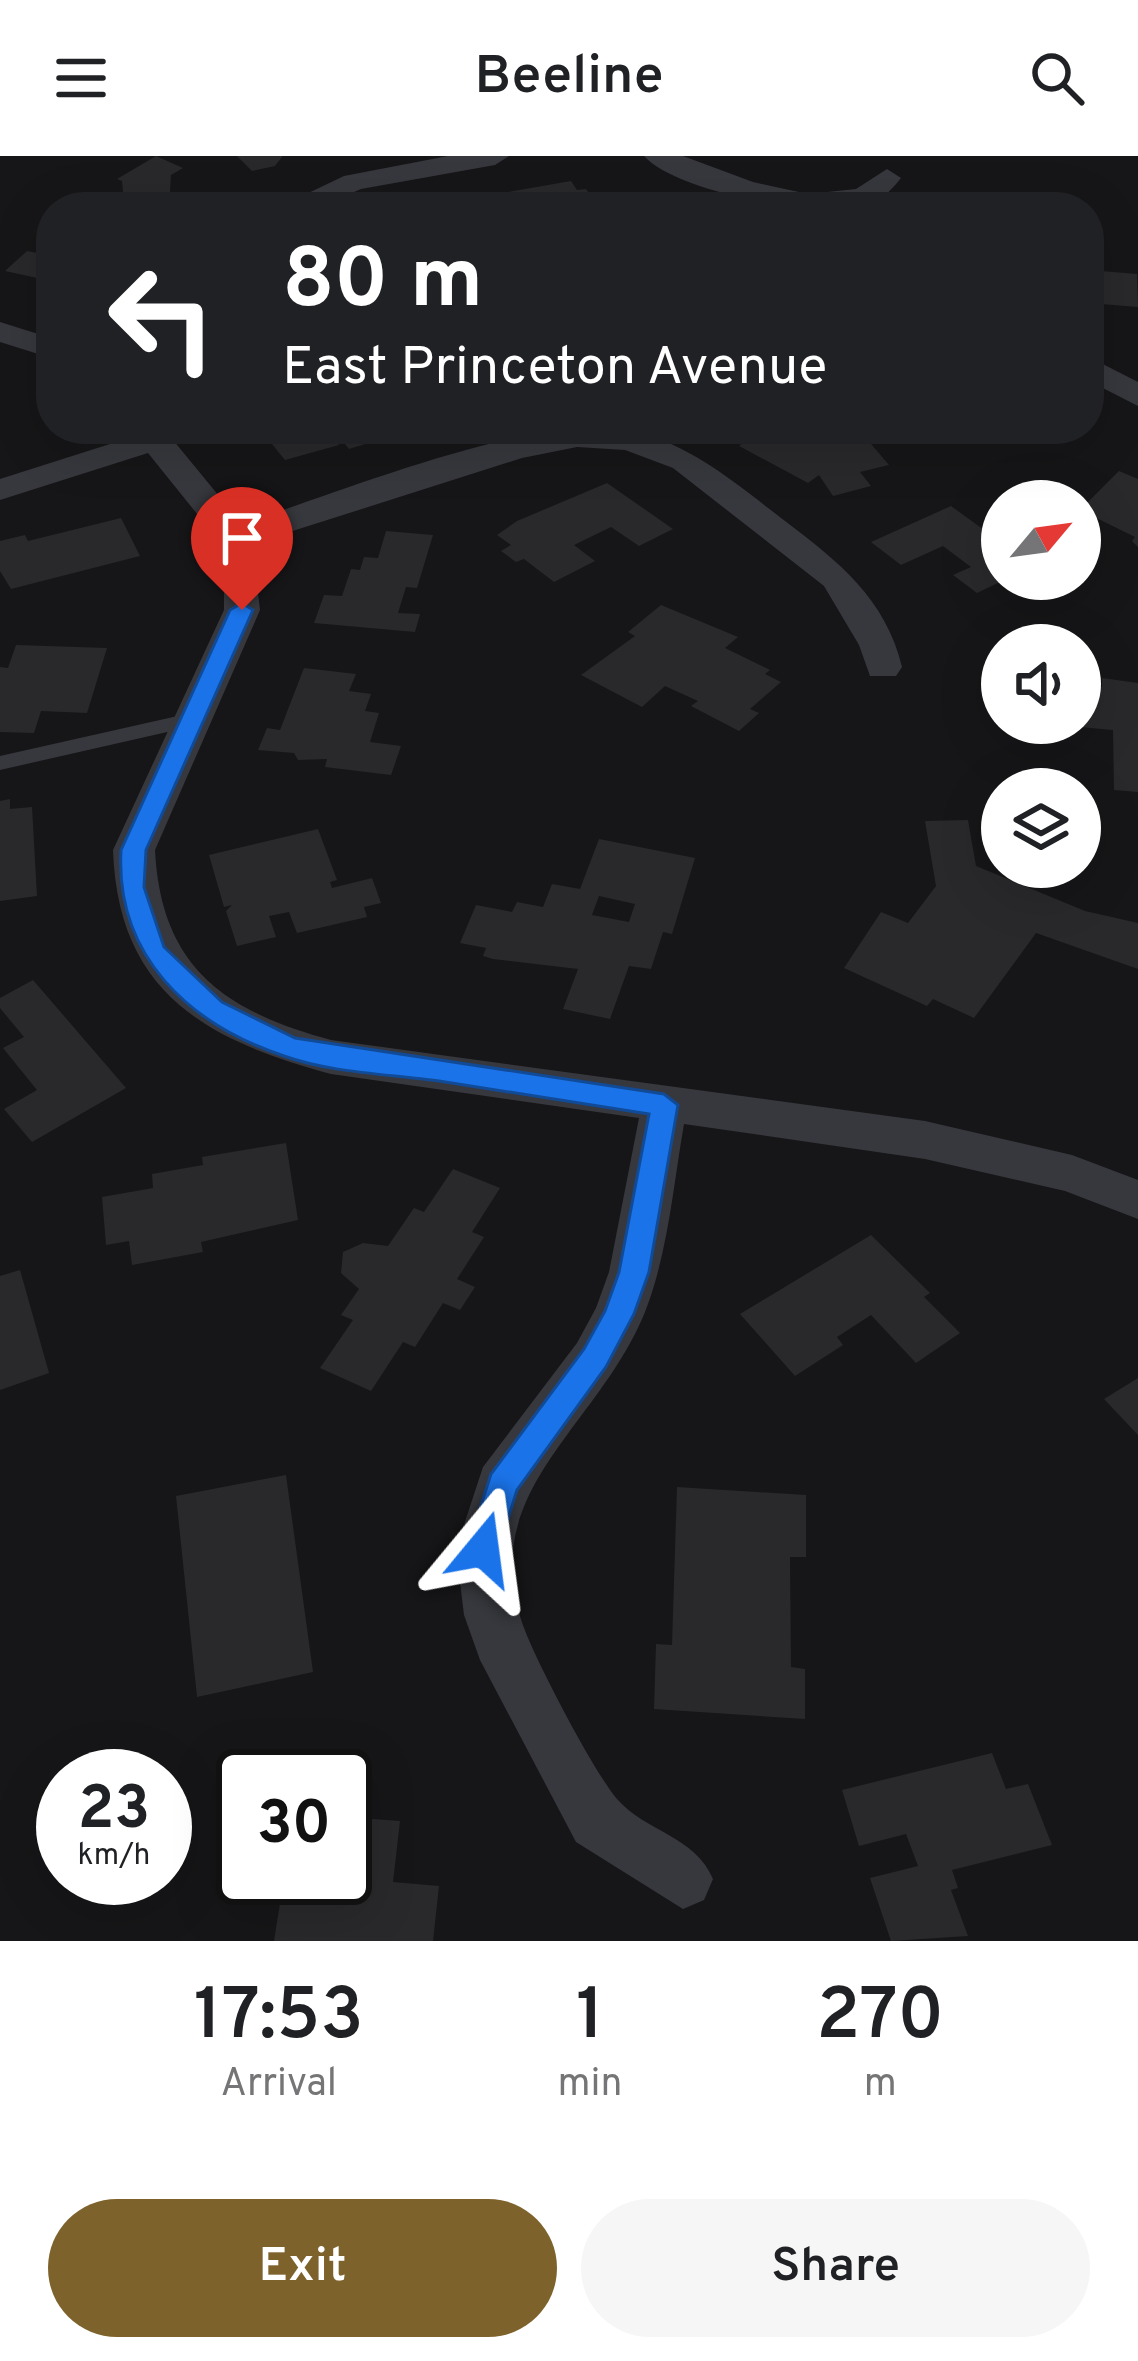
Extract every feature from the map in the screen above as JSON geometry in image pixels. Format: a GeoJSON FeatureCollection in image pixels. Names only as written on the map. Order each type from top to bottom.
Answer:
{"type":"FeatureCollection","features":[{"type":"Feature","properties":{"kind":"street"},"geometry":{"type":"LineString","coordinates":[[330,192],[354,182],[495,156]]}},
{"type":"Feature","properties":{"kind":"street"},"geometry":{"type":"LineString","coordinates":[[658,156],[727,185],[764,192]]}},
{"type":"Feature","properties":{"kind":"street"},"geometry":{"type":"LineString","coordinates":[[0,332],[36,344]]}},
{"type":"Feature","properties":{"kind":"street"},"geometry":{"type":"LineString","coordinates":[[1104,376],[1138,396]]}},
{"type":"Feature","properties":{"kind":"street"},"geometry":{"type":"LineString","coordinates":[[0,490],[126,444]]}},
{"type":"Feature","properties":{"kind":"street"},"geometry":{"type":"LineString","coordinates":[[158,444],[236,538],[246,569],[242,610],[139,835],[132,887],[142,930],[189,992],[212,1010],[290,1048],[981,1151],[1072,1174],[1138,1201]]}},
{"type":"Feature","properties":{"kind":"street"},"geometry":{"type":"LineString","coordinates":[[236,538],[536,444]]}},
{"type":"Feature","properties":{"kind":"street"},"geometry":{"type":"LineString","coordinates":[[640,444],[685,461],[838,579],[878,645],[883,667]]}},
{"type":"Feature","properties":{"kind":"street"},"geometry":{"type":"LineString","coordinates":[[664,1105],[634,1272],[619,1314],[595,1358],[502,1484],[483,1549],[492,1616],[508,1660],[596,1821],[683,1879]]}},
{"type":"Feature","properties":{"kind":"lane"},"geometry":{"type":"LineString","coordinates":[[0,763],[191,720]]}},
{"type":"Feature","properties":{"kind":"building"},"geometry":{"type":"Polygon","coordinates":[[[156,156],[183,168],[171,175],[170,192],[123,192],[122,181],[117,179],[156,156]]]}},
{"type":"Feature","properties":{"kind":"building"},"geometry":{"type":"Polygon","coordinates":[[[237,156],[282,157],[275,166],[252,171],[237,156]]]}},
{"type":"Feature","properties":{"kind":"building"},"geometry":{"type":"Polygon","coordinates":[[[571,181],[577,190],[588,192],[508,192],[571,181]]]}},
{"type":"Feature","properties":{"kind":"building"},"geometry":{"type":"Polygon","coordinates":[[[27,251],[36,253],[36,278],[5,271],[27,251]]]}},
{"type":"Feature","properties":{"kind":"building"},"geometry":{"type":"Polygon","coordinates":[[[1104,271],[1137,274],[1138,307],[1104,304],[1104,271]]]}},
{"type":"Feature","properties":{"kind":"building"},"geometry":{"type":"Polygon","coordinates":[[[272,444],[339,445],[285,460],[272,444]]]}},
{"type":"Feature","properties":{"kind":"building"},"geometry":{"type":"Polygon","coordinates":[[[871,444],[889,465],[860,472],[871,486],[833,496],[819,475],[808,483],[739,446],[871,444]]]}},
{"type":"Feature","properties":{"kind":"building"},"geometry":{"type":"Polygon","coordinates":[[[1119,471],[1138,479],[1138,547],[1132,541],[1135,537],[1101,520],[1101,489],[1119,471]]]}},
{"type":"Feature","properties":{"kind":"building"},"geometry":{"type":"Polygon","coordinates":[[[607,483],[673,529],[639,546],[611,527],[574,545],[595,561],[554,582],[524,559],[516,562],[501,551],[511,545],[497,535],[517,521],[607,483]]]}},
{"type":"Feature","properties":{"kind":"building"},"geometry":{"type":"Polygon","coordinates":[[[951,506],[981,528],[981,591],[977,593],[953,575],[971,567],[943,546],[901,565],[871,542],[951,506]]]}},
{"type":"Feature","properties":{"kind":"building"},"geometry":{"type":"Polygon","coordinates":[[[121,518],[140,556],[11,589],[0,571],[0,541],[25,535],[28,541],[121,518]]]}},
{"type":"Feature","properties":{"kind":"building"},"geometry":{"type":"Polygon","coordinates":[[[386,531],[433,535],[417,588],[406,587],[398,613],[420,614],[415,632],[314,623],[324,595],[342,596],[351,569],[360,570],[364,557],[378,558],[386,531]]]}},
{"type":"Feature","properties":{"kind":"building"},"geometry":{"type":"Polygon","coordinates":[[[661,605],[738,637],[725,648],[770,670],[765,674],[781,682],[750,709],[759,713],[739,731],[691,706],[698,701],[665,686],[642,707],[581,675],[635,636],[628,632],[661,605]]]}},
{"type":"Feature","properties":{"kind":"building"},"geometry":{"type":"Polygon","coordinates":[[[16,645],[107,648],[87,713],[41,711],[34,733],[0,732],[0,667],[8,668],[16,645]]]}},
{"type":"Feature","properties":{"kind":"building"},"geometry":{"type":"Polygon","coordinates":[[[304,668],[356,674],[349,691],[371,694],[365,711],[379,713],[370,742],[401,746],[391,775],[325,767],[327,759],[298,760],[294,753],[258,750],[267,728],[280,730],[304,668]]]}},
{"type":"Feature","properties":{"kind":"building"},"geometry":{"type":"Polygon","coordinates":[[[1102,678],[1138,683],[1138,792],[1114,790],[1113,730],[1101,729],[1102,678]]]}},
{"type":"Feature","properties":{"kind":"building"},"geometry":{"type":"Polygon","coordinates":[[[10,799],[10,809],[32,807],[37,896],[0,901],[0,801],[10,799]]]}},
{"type":"Feature","properties":{"kind":"building"},"geometry":{"type":"Polygon","coordinates":[[[968,820],[976,866],[981,868],[981,888],[1029,888],[1085,911],[1138,923],[1138,969],[1036,933],[974,1018],[933,999],[927,1006],[844,968],[881,912],[908,923],[936,886],[925,821],[968,820]]]}},
{"type":"Feature","properties":{"kind":"building"},"geometry":{"type":"Polygon","coordinates":[[[318,829],[337,880],[330,882],[332,888],[372,878],[381,903],[364,907],[367,917],[297,933],[289,912],[269,916],[276,937],[237,946],[226,911],[232,905],[224,907],[209,855],[318,829]]]}},
{"type":"Feature","properties":{"kind":"building"},"geometry":{"type":"Polygon","coordinates":[[[599,839],[695,858],[672,934],[663,932],[651,969],[629,966],[610,1019],[563,1009],[578,969],[493,959],[483,956],[486,948],[460,943],[476,905],[512,912],[517,902],[543,907],[552,884],[580,889],[599,839]],[[599,896],[592,915],[629,922],[635,904],[599,896]]]}},
{"type":"Feature","properties":{"kind":"building"},"geometry":{"type":"Polygon","coordinates":[[[33,980],[126,1088],[32,1142],[4,1109],[37,1090],[3,1048],[24,1037],[0,1008],[0,998],[33,980]]]}},
{"type":"Feature","properties":{"kind":"building"},"geometry":{"type":"Polygon","coordinates":[[[286,1143],[298,1220],[201,1242],[203,1252],[132,1265],[129,1241],[106,1245],[102,1197],[153,1188],[152,1174],[203,1165],[202,1157],[286,1143]]]}},
{"type":"Feature","properties":{"kind":"building"},"geometry":{"type":"Polygon","coordinates":[[[453,1169],[500,1188],[472,1232],[484,1237],[457,1279],[475,1287],[460,1310],[443,1303],[415,1347],[403,1342],[371,1391],[320,1368],[353,1320],[341,1315],[359,1289],[341,1273],[343,1252],[363,1243],[388,1246],[414,1208],[424,1212],[453,1169]]]}},
{"type":"Feature","properties":{"kind":"building"},"geometry":{"type":"Polygon","coordinates":[[[871,1235],[930,1293],[924,1297],[960,1333],[916,1363],[871,1315],[837,1337],[843,1345],[795,1376],[740,1314],[871,1235]]]}},
{"type":"Feature","properties":{"kind":"building"},"geometry":{"type":"Polygon","coordinates":[[[20,1270],[49,1373],[0,1390],[0,1276],[20,1270]]]}},
{"type":"Feature","properties":{"kind":"building"},"geometry":{"type":"Polygon","coordinates":[[[1138,1378],[1138,1435],[1104,1399],[1138,1378]]]}},
{"type":"Feature","properties":{"kind":"building"},"geometry":{"type":"Polygon","coordinates":[[[286,1475],[313,1672],[197,1697],[176,1496],[286,1475]]]}},
{"type":"Feature","properties":{"kind":"building"},"geometry":{"type":"Polygon","coordinates":[[[677,1487],[806,1495],[806,1557],[790,1557],[791,1667],[805,1669],[805,1719],[654,1709],[656,1644],[672,1645],[677,1487]]]}},
{"type":"Feature","properties":{"kind":"building"},"geometry":{"type":"Polygon","coordinates":[[[992,1753],[1006,1789],[1028,1784],[1052,1845],[952,1870],[958,1888],[951,1890],[968,1936],[891,1941],[870,1878],[918,1866],[906,1834],[859,1846],[842,1790],[992,1753]]]}},
{"type":"Feature","properties":{"kind":"building"},"geometry":{"type":"Polygon","coordinates":[[[372,1819],[400,1821],[393,1882],[439,1886],[433,1941],[274,1941],[280,1905],[372,1905],[372,1819]]]}},
{"type":"Feature","properties":{"kind":"route"},"geometry":{"type":"LineString","coordinates":[[242,610],[134,850],[132,887],[142,930],[155,954],[212,1010],[290,1048],[331,1058],[664,1105],[634,1272],[619,1314],[595,1358],[502,1484],[483,1549]]}}]}
